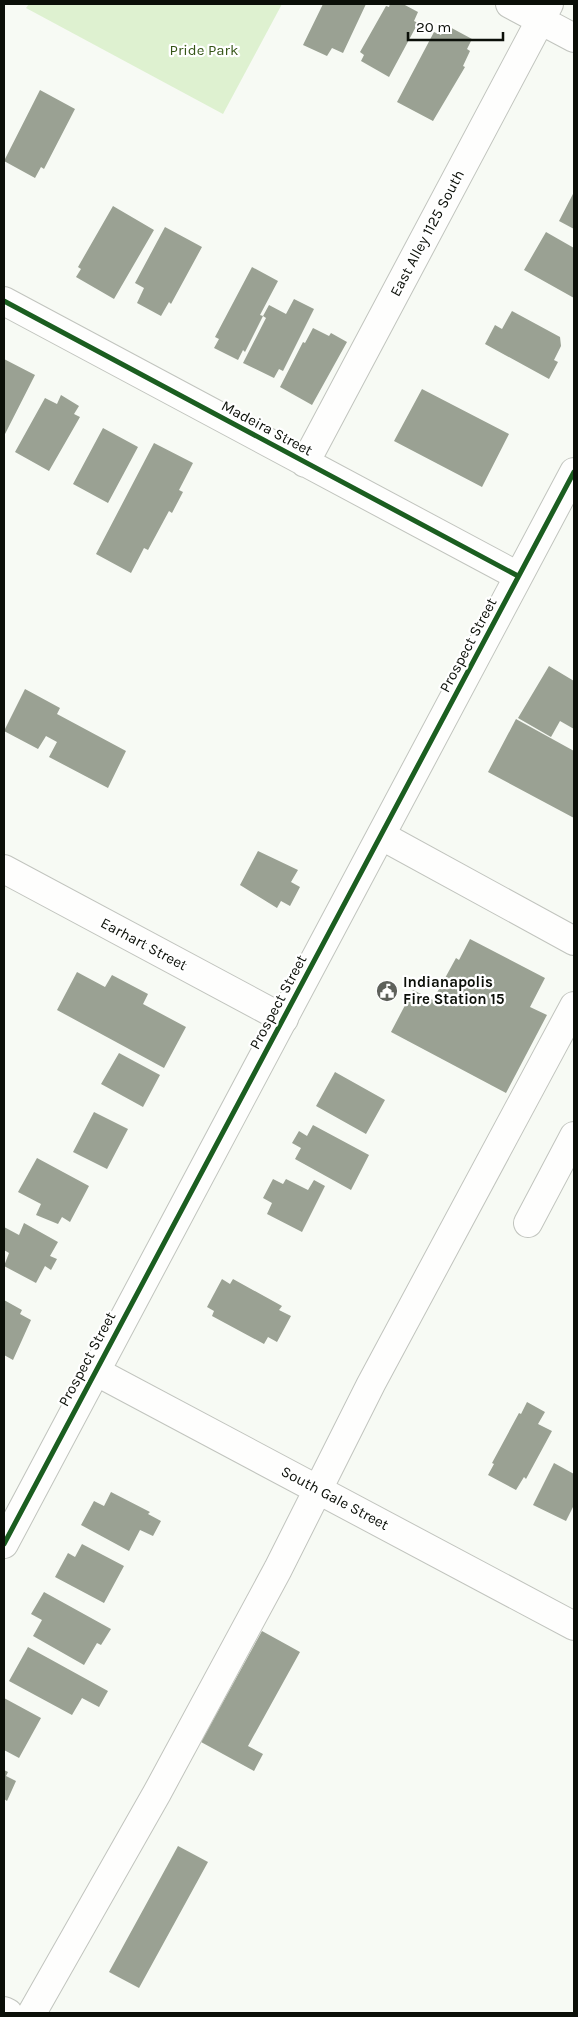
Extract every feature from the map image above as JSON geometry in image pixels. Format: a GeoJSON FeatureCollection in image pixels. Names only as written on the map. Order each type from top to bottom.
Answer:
{"type":"FeatureCollection","features":[{"type":"Feature","properties":{"kind":"street"},"geometry":{"type":"LineString","coordinates":[[510,4],[545,12],[574,38]]}},
{"type":"Feature","properties":{"kind":"street","name":"East Alley 1125 South"},"geometry":{"type":"LineString","coordinates":[[305,462],[545,12]]}},
{"type":"Feature","properties":{"kind":"street","name":"Madeira Street"},"geometry":{"type":"LineString","coordinates":[[4,300],[518,576]]}},
{"type":"Feature","properties":{"kind":"street","name":"Prospect Street"},"geometry":{"type":"LineString","coordinates":[[4,1544],[574,472]]}},
{"type":"Feature","properties":{"kind":"street"},"geometry":{"type":"LineString","coordinates":[[382,836],[574,941]]}},
{"type":"Feature","properties":{"kind":"street","name":"Earhart Street"},"geometry":{"type":"LineString","coordinates":[[4,869],[284,1019]]}},
{"type":"Feature","properties":{"kind":"street"},"geometry":{"type":"LineString","coordinates":[[32,2013],[157,1793],[278,1569],[376,1375],[574,1006]]}},
{"type":"Feature","properties":{"kind":"street"},"geometry":{"type":"LineString","coordinates":[[528,1223],[574,1136]]}},
{"type":"Feature","properties":{"kind":"street","name":"South Gale Street"},"geometry":{"type":"LineString","coordinates":[[95,1371],[574,1626]]}},
{"type":"Feature","properties":{"kind":"street"},"geometry":{"type":"LineString","coordinates":[[4,2011],[8,2013]]}},
{"type":"Feature","properties":{"kind":"green space","name":"Pride Park"},"geometry":{"type":"Polygon","coordinates":[[[29,4],[282,4],[223,114],[26,8],[29,4]]]}},
{"type":"Feature","properties":{"kind":"building"},"geometry":{"type":"Polygon","coordinates":[[[323,4],[366,4],[343,53],[332,48],[327,56],[303,45],[323,4]]]}},
{"type":"Feature","properties":{"kind":"building"},"geometry":{"type":"Polygon","coordinates":[[[390,4],[403,4],[418,12],[414,21],[418,23],[389,77],[361,61],[364,55],[360,52],[386,6],[389,7],[390,4]]]}},
{"type":"Feature","properties":{"kind":"building"},"geometry":{"type":"Polygon","coordinates":[[[446,25],[472,39],[467,49],[470,51],[463,66],[465,67],[433,121],[397,102],[434,32],[441,35],[446,25]]]}},
{"type":"Feature","properties":{"kind":"building"},"geometry":{"type":"Polygon","coordinates":[[[40,90],[75,109],[44,169],[41,167],[35,178],[4,161],[40,90]]]}},
{"type":"Feature","properties":{"kind":"building"},"geometry":{"type":"Polygon","coordinates":[[[574,192],[574,229],[559,221],[574,192]]]}},
{"type":"Feature","properties":{"kind":"building"},"geometry":{"type":"Polygon","coordinates":[[[113,206],[154,230],[114,299],[76,277],[81,269],[78,267],[113,206]]]}},
{"type":"Feature","properties":{"kind":"building"},"geometry":{"type":"Polygon","coordinates":[[[165,227],[202,247],[171,304],[169,302],[161,316],[137,303],[144,288],[135,283],[165,227]]]}},
{"type":"Feature","properties":{"kind":"building"},"geometry":{"type":"Polygon","coordinates":[[[546,232],[574,248],[574,298],[524,270],[546,232]]]}},
{"type":"Feature","properties":{"kind":"building"},"geometry":{"type":"Polygon","coordinates":[[[252,267],[278,281],[260,315],[263,316],[245,352],[243,350],[238,360],[214,348],[219,339],[215,337],[252,267]]]}},
{"type":"Feature","properties":{"kind":"building"},"geometry":{"type":"Polygon","coordinates":[[[294,299],[314,309],[283,371],[279,369],[274,378],[243,363],[266,318],[263,316],[269,305],[286,314],[294,299]]]}},
{"type":"Feature","properties":{"kind":"building"},"geometry":{"type":"Polygon","coordinates":[[[512,311],[560,337],[561,346],[554,360],[558,362],[549,379],[485,344],[495,325],[502,329],[512,311]]]}},
{"type":"Feature","properties":{"kind":"building"},"geometry":{"type":"Polygon","coordinates":[[[313,328],[329,336],[331,333],[347,342],[312,405],[280,387],[303,342],[305,343],[313,328]]]}},
{"type":"Feature","properties":{"kind":"building"},"geometry":{"type":"Polygon","coordinates":[[[4,359],[35,375],[4,436],[4,359]]]}},
{"type":"Feature","properties":{"kind":"building"},"geometry":{"type":"Polygon","coordinates":[[[422,389],[509,434],[482,487],[394,441],[422,389]]]}},
{"type":"Feature","properties":{"kind":"building"},"geometry":{"type":"Polygon","coordinates":[[[61,395],[79,406],[74,414],[80,417],[49,471],[15,452],[45,398],[57,404],[61,395]]]}},
{"type":"Feature","properties":{"kind":"building"},"geometry":{"type":"Polygon","coordinates":[[[103,428],[138,447],[108,503],[73,484],[103,428]]]}},
{"type":"Feature","properties":{"kind":"building"},"geometry":{"type":"Polygon","coordinates":[[[154,443],[193,463],[179,490],[183,492],[172,513],[169,511],[148,550],[144,548],[131,573],[96,554],[154,443]]]}},
{"type":"Feature","properties":{"kind":"building"},"geometry":{"type":"Polygon","coordinates":[[[549,666],[574,681],[574,729],[560,721],[551,737],[518,718],[549,666]]]}},
{"type":"Feature","properties":{"kind":"building"},"geometry":{"type":"Polygon","coordinates":[[[25,689],[60,708],[57,714],[126,751],[108,788],[49,757],[57,742],[46,736],[38,749],[4,731],[25,689]]]}},
{"type":"Feature","properties":{"kind":"building"},"geometry":{"type":"Polygon","coordinates":[[[516,719],[574,751],[574,818],[488,772],[516,719]]]}},
{"type":"Feature","properties":{"kind":"building"},"geometry":{"type":"Polygon","coordinates":[[[258,851],[298,870],[291,882],[300,887],[290,906],[281,901],[277,908],[240,885],[258,851]]]}},
{"type":"Feature","properties":{"kind":"building"},"geometry":{"type":"Polygon","coordinates":[[[470,939],[545,978],[530,1007],[547,1015],[506,1093],[391,1032],[413,990],[433,1000],[456,958],[459,960],[470,939]]]}},
{"type":"Feature","properties":{"kind":"building"},"geometry":{"type":"Polygon","coordinates":[[[77,972],[105,987],[112,975],[148,994],[143,1004],[186,1027],[164,1068],[57,1010],[77,972]]]}},
{"type":"Feature","properties":{"kind":"building"},"geometry":{"type":"Polygon","coordinates":[[[119,1053],[160,1075],[143,1107],[101,1084],[119,1053]]]}},
{"type":"Feature","properties":{"kind":"building"},"geometry":{"type":"Polygon","coordinates":[[[335,1072],[385,1100],[366,1134],[316,1106],[335,1072]]]}},
{"type":"Feature","properties":{"kind":"building"},"geometry":{"type":"Polygon","coordinates":[[[94,1112],[128,1129],[107,1169],[73,1152],[94,1112]]]}},
{"type":"Feature","properties":{"kind":"building"},"geometry":{"type":"Polygon","coordinates":[[[313,1125],[369,1155],[351,1190],[295,1159],[301,1148],[292,1143],[299,1131],[307,1136],[313,1125]]]}},
{"type":"Feature","properties":{"kind":"building"},"geometry":{"type":"Polygon","coordinates":[[[37,1158],[89,1186],[70,1222],[62,1217],[58,1224],[36,1215],[41,1204],[18,1192],[37,1158]]]}},
{"type":"Feature","properties":{"kind":"building"},"geometry":{"type":"Polygon","coordinates":[[[273,1179],[283,1184],[286,1179],[308,1190],[314,1180],[325,1186],[302,1232],[267,1214],[272,1203],[263,1198],[273,1179]]]}},
{"type":"Feature","properties":{"kind":"building"},"geometry":{"type":"Polygon","coordinates":[[[24,1223],[58,1242],[50,1256],[57,1259],[51,1270],[45,1266],[36,1283],[4,1266],[9,1253],[4,1250],[4,1227],[19,1235],[24,1223]]]}},
{"type":"Feature","properties":{"kind":"building"},"geometry":{"type":"Polygon","coordinates":[[[222,1279],[230,1284],[233,1279],[282,1306],[279,1310],[291,1316],[277,1342],[268,1337],[264,1344],[212,1316],[214,1311],[207,1307],[222,1279]]]}},
{"type":"Feature","properties":{"kind":"building"},"geometry":{"type":"Polygon","coordinates":[[[4,1300],[22,1310],[20,1314],[31,1320],[13,1360],[4,1355],[4,1300]]]}},
{"type":"Feature","properties":{"kind":"building"},"geometry":{"type":"Polygon","coordinates":[[[527,1402],[545,1412],[538,1424],[552,1431],[526,1479],[524,1477],[516,1490],[488,1475],[494,1464],[492,1463],[527,1402]]]}},
{"type":"Feature","properties":{"kind":"building"},"geometry":{"type":"Polygon","coordinates":[[[554,1463],[574,1474],[574,1505],[566,1521],[533,1505],[554,1463]]]}},
{"type":"Feature","properties":{"kind":"building"},"geometry":{"type":"Polygon","coordinates":[[[111,1492],[150,1512],[148,1514],[161,1521],[153,1536],[140,1530],[129,1551],[81,1525],[94,1501],[104,1506],[111,1492]]]}},
{"type":"Feature","properties":{"kind":"building"},"geometry":{"type":"Polygon","coordinates":[[[82,1544],[124,1566],[104,1603],[55,1577],[68,1553],[75,1557],[82,1544]]]}},
{"type":"Feature","properties":{"kind":"building"},"geometry":{"type":"Polygon","coordinates":[[[44,1592],[111,1629],[101,1645],[97,1643],[84,1665],[33,1636],[42,1620],[31,1614],[44,1592]]]}},
{"type":"Feature","properties":{"kind":"building"},"geometry":{"type":"Polygon","coordinates":[[[262,1631],[300,1652],[248,1746],[263,1754],[254,1771],[201,1742],[262,1631]]]}},
{"type":"Feature","properties":{"kind":"building"},"geometry":{"type":"Polygon","coordinates":[[[28,1647],[108,1691],[99,1707],[82,1698],[72,1715],[9,1681],[28,1647]]]}},
{"type":"Feature","properties":{"kind":"building"},"geometry":{"type":"Polygon","coordinates":[[[4,1698],[41,1718],[19,1758],[4,1750],[4,1698]]]}},
{"type":"Feature","properties":{"kind":"building"},"geometry":{"type":"Polygon","coordinates":[[[4,1770],[8,1772],[6,1776],[16,1781],[7,1801],[4,1799],[4,1770]]]}},
{"type":"Feature","properties":{"kind":"building"},"geometry":{"type":"Polygon","coordinates":[[[178,1846],[208,1862],[139,1988],[109,1972],[178,1846]]]}},
{"type":"Feature","properties":{"kind":"cycle path"},"geometry":{"type":"LineString","coordinates":[[4,301],[518,576]]}},
{"type":"Feature","properties":{"kind":"cycle path"},"geometry":{"type":"LineString","coordinates":[[4,1544],[574,472]]}},
{"type":"Feature","properties":{"kind":"place","name":"Indianapolis Fire Station 15"},"geometry":{"type":"Point","coordinates":[387,991]}}]}
